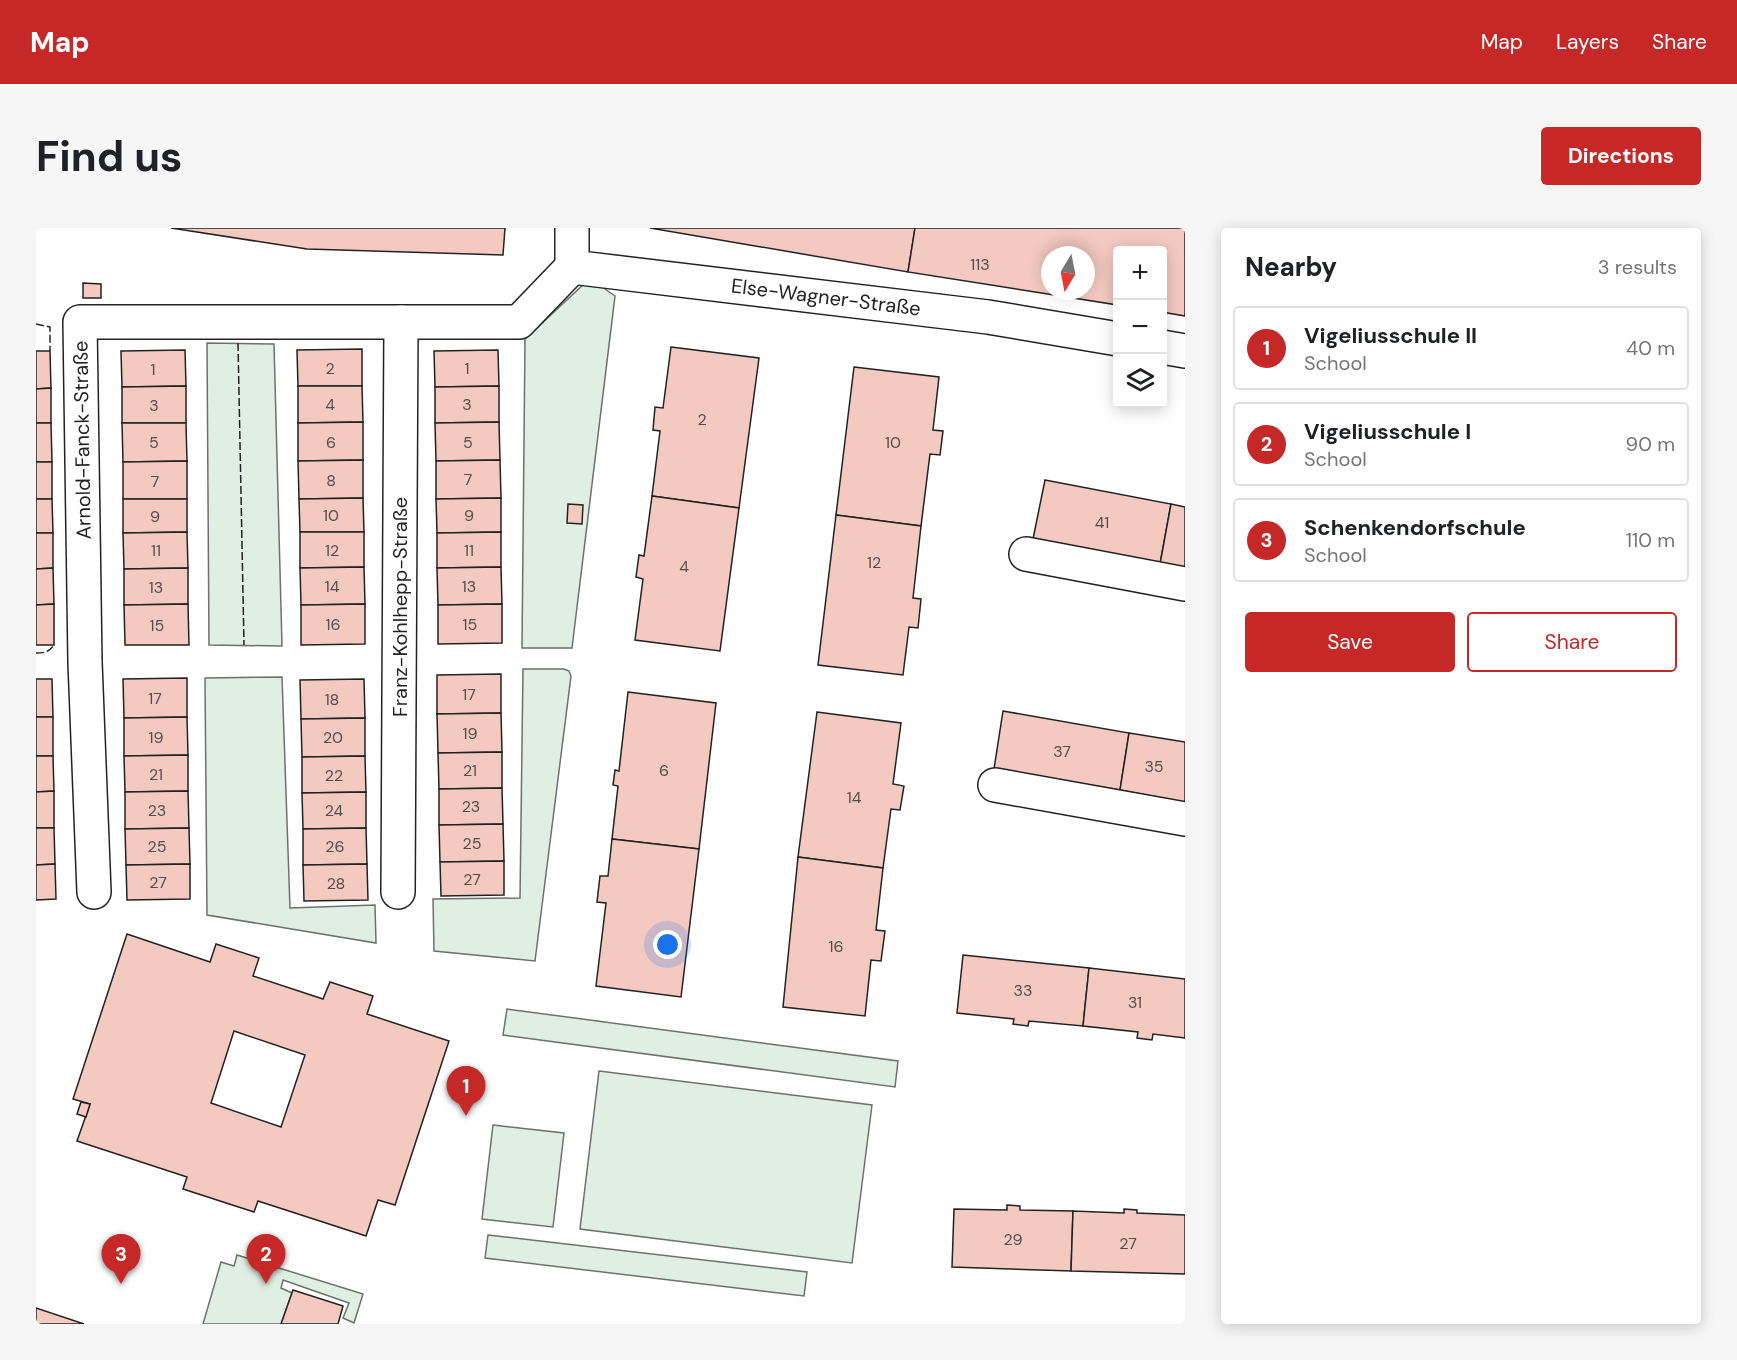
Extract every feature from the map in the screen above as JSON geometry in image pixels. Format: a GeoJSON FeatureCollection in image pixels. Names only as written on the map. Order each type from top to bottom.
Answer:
{"type":"FeatureCollection","features":[{"type":"Feature","properties":{"kind":"street"},"geometry":{"type":"LineString","coordinates":[[572,267],[573,228]]}},
{"type":"Feature","properties":{"kind":"street","name":"Arnold-Fanck-Straße"},"geometry":{"type":"LineString","coordinates":[[94,892],[86,662],[80,322],[519,322],[572,267]]}},
{"type":"Feature","properties":{"kind":"street","name":"Else-Wagner-Straße"},"geometry":{"type":"LineString","coordinates":[[572,267],[988,317],[1113,338]]}},
{"type":"Feature","properties":{"kind":"street","name":"Franz-Kohlhepp-Straße"},"geometry":{"type":"LineString","coordinates":[[398,892],[402,322]]}},
{"type":"Feature","properties":{"kind":"street"},"geometry":{"type":"LineString","coordinates":[[1167,348],[1185,351]]}},
{"type":"Feature","properties":{"kind":"street"},"geometry":{"type":"LineString","coordinates":[[1026,554],[1185,584]]}},
{"type":"Feature","properties":{"kind":"street"},"geometry":{"type":"LineString","coordinates":[[995,786],[1185,819]]}},
{"type":"Feature","properties":{"kind":"green space"},"geometry":{"type":"Polygon","coordinates":[[[595,282],[615,296],[572,648],[522,648],[525,339],[584,284],[595,282]]]}},
{"type":"Feature","properties":{"kind":"green space"},"geometry":{"type":"Polygon","coordinates":[[[207,343],[274,344],[282,646],[209,645],[207,343]]]}},
{"type":"Feature","properties":{"kind":"green space"},"geometry":{"type":"Polygon","coordinates":[[[523,669],[564,669],[569,671],[571,676],[535,961],[434,951],[433,899],[520,898],[523,669]]]}},
{"type":"Feature","properties":{"kind":"green space"},"geometry":{"type":"Polygon","coordinates":[[[282,677],[290,908],[375,905],[376,943],[207,915],[205,678],[282,677]]]}},
{"type":"Feature","properties":{"kind":"green space"},"geometry":{"type":"Polygon","coordinates":[[[507,1009],[898,1061],[895,1087],[503,1035],[507,1009]]]}},
{"type":"Feature","properties":{"kind":"green space"},"geometry":{"type":"Polygon","coordinates":[[[599,1071],[872,1105],[852,1263],[580,1229],[599,1071]]]}},
{"type":"Feature","properties":{"kind":"green space"},"geometry":{"type":"Polygon","coordinates":[[[493,1125],[564,1133],[553,1227],[482,1219],[493,1125]]]}},
{"type":"Feature","properties":{"kind":"green space"},"geometry":{"type":"Polygon","coordinates":[[[488,1235],[807,1272],[804,1296],[485,1258],[488,1235]]]}},
{"type":"Feature","properties":{"kind":"green space"},"geometry":{"type":"Polygon","coordinates":[[[237,1255],[363,1294],[354,1323],[343,1318],[349,1303],[283,1280],[281,1288],[292,1293],[281,1324],[203,1324],[221,1262],[234,1266],[237,1255]]]}},
{"type":"Feature","properties":{"kind":"building"},"geometry":{"type":"Polygon","coordinates":[[[171,228],[505,228],[503,255],[307,249],[171,228]]]}},
{"type":"Feature","properties":{"kind":"building"},"geometry":{"type":"Polygon","coordinates":[[[650,228],[915,228],[908,272],[650,228]]]}},
{"type":"Feature","properties":{"kind":"building"},"geometry":{"type":"Polygon","coordinates":[[[915,228],[1185,228],[1185,316],[1167,313],[1167,246],[1113,246],[1113,304],[1086,300],[1095,300],[1095,246],[1041,246],[1041,293],[908,272],[915,228]]]}},
{"type":"Feature","properties":{"kind":"building"},"geometry":{"type":"Polygon","coordinates":[[[83,283],[101,284],[101,298],[83,298],[83,283]]]}},
{"type":"Feature","properties":{"kind":"building"},"geometry":{"type":"Polygon","coordinates":[[[671,347],[759,358],[739,508],[652,496],[660,431],[653,430],[655,407],[663,408],[671,347]]]}},
{"type":"Feature","properties":{"kind":"building"},"geometry":{"type":"Polygon","coordinates":[[[362,349],[362,386],[298,386],[297,350],[362,349]]]}},
{"type":"Feature","properties":{"kind":"building"},"geometry":{"type":"Polygon","coordinates":[[[185,350],[186,386],[122,387],[121,351],[185,350]]]}},
{"type":"Feature","properties":{"kind":"building"},"geometry":{"type":"Polygon","coordinates":[[[498,350],[499,386],[435,387],[434,351],[498,350]]]}},
{"type":"Feature","properties":{"kind":"building"},"geometry":{"type":"Polygon","coordinates":[[[36,351],[50,351],[51,388],[36,389],[36,351]]]}},
{"type":"Feature","properties":{"kind":"building"},"geometry":{"type":"Polygon","coordinates":[[[854,367],[939,377],[933,430],[943,431],[940,455],[930,454],[921,526],[836,515],[854,367]]]}},
{"type":"Feature","properties":{"kind":"building"},"geometry":{"type":"Polygon","coordinates":[[[186,386],[186,423],[122,423],[122,387],[186,386]]]}},
{"type":"Feature","properties":{"kind":"building"},"geometry":{"type":"Polygon","coordinates":[[[298,386],[362,386],[363,422],[298,423],[298,386]]]}},
{"type":"Feature","properties":{"kind":"building"},"geometry":{"type":"Polygon","coordinates":[[[499,386],[499,422],[435,423],[435,387],[499,386]]]}},
{"type":"Feature","properties":{"kind":"building"},"geometry":{"type":"Polygon","coordinates":[[[51,388],[51,423],[36,423],[36,389],[51,388]]]}},
{"type":"Feature","properties":{"kind":"building"},"geometry":{"type":"Polygon","coordinates":[[[363,422],[363,460],[298,461],[298,423],[363,422]]]}},
{"type":"Feature","properties":{"kind":"building"},"geometry":{"type":"Polygon","coordinates":[[[499,422],[500,460],[436,461],[435,423],[499,422]]]}},
{"type":"Feature","properties":{"kind":"building"},"geometry":{"type":"Polygon","coordinates":[[[36,423],[51,423],[52,462],[36,462],[36,423]]]}},
{"type":"Feature","properties":{"kind":"building"},"geometry":{"type":"Polygon","coordinates":[[[122,423],[186,423],[187,461],[123,462],[122,423]]]}},
{"type":"Feature","properties":{"kind":"building"},"geometry":{"type":"Polygon","coordinates":[[[363,460],[363,498],[299,499],[298,461],[363,460]]]}},
{"type":"Feature","properties":{"kind":"building"},"geometry":{"type":"Polygon","coordinates":[[[500,460],[501,498],[436,499],[436,461],[500,460]]]}},
{"type":"Feature","properties":{"kind":"building"},"geometry":{"type":"Polygon","coordinates":[[[187,461],[187,499],[123,499],[123,462],[187,461]]]}},
{"type":"Feature","properties":{"kind":"building"},"geometry":{"type":"Polygon","coordinates":[[[36,462],[52,462],[52,499],[36,499],[36,462]]]}},
{"type":"Feature","properties":{"kind":"building"},"geometry":{"type":"Polygon","coordinates":[[[1045,480],[1171,504],[1160,564],[1033,539],[1045,480]]]}},
{"type":"Feature","properties":{"kind":"building"},"geometry":{"type":"Polygon","coordinates":[[[652,496],[739,508],[720,651],[635,640],[643,579],[636,577],[639,555],[644,556],[652,496]]]}},
{"type":"Feature","properties":{"kind":"building"},"geometry":{"type":"Polygon","coordinates":[[[363,498],[364,532],[300,532],[299,499],[363,498]]]}},
{"type":"Feature","properties":{"kind":"building"},"geometry":{"type":"Polygon","coordinates":[[[501,498],[501,532],[437,533],[436,499],[501,498]]]}},
{"type":"Feature","properties":{"kind":"building"},"geometry":{"type":"Polygon","coordinates":[[[36,499],[52,499],[53,533],[36,533],[36,499]]]}},
{"type":"Feature","properties":{"kind":"building"},"geometry":{"type":"Polygon","coordinates":[[[123,499],[187,499],[187,532],[123,533],[123,499]]]}},
{"type":"Feature","properties":{"kind":"building"},"geometry":{"type":"Polygon","coordinates":[[[568,504],[583,505],[582,524],[567,523],[568,504]]]}},
{"type":"Feature","properties":{"kind":"building"},"geometry":{"type":"Polygon","coordinates":[[[1171,504],[1185,507],[1185,568],[1160,564],[1171,504]]]}},
{"type":"Feature","properties":{"kind":"building"},"geometry":{"type":"Polygon","coordinates":[[[836,515],[921,526],[913,598],[921,599],[918,628],[909,627],[903,675],[818,665],[836,515]]]}},
{"type":"Feature","properties":{"kind":"building"},"geometry":{"type":"Polygon","coordinates":[[[187,532],[188,568],[124,569],[123,533],[187,532]]]}},
{"type":"Feature","properties":{"kind":"building"},"geometry":{"type":"Polygon","coordinates":[[[300,532],[364,532],[364,567],[300,568],[300,532]]]}},
{"type":"Feature","properties":{"kind":"building"},"geometry":{"type":"Polygon","coordinates":[[[501,532],[501,567],[437,568],[437,533],[501,532]]]}},
{"type":"Feature","properties":{"kind":"building"},"geometry":{"type":"Polygon","coordinates":[[[36,533],[53,533],[53,568],[36,569],[36,533]]]}},
{"type":"Feature","properties":{"kind":"building"},"geometry":{"type":"Polygon","coordinates":[[[364,567],[365,604],[301,605],[300,568],[364,567]]]}},
{"type":"Feature","properties":{"kind":"building"},"geometry":{"type":"Polygon","coordinates":[[[501,567],[502,604],[438,605],[437,568],[501,567]]]}},
{"type":"Feature","properties":{"kind":"building"},"geometry":{"type":"Polygon","coordinates":[[[53,568],[54,604],[36,605],[36,569],[53,568]]]}},
{"type":"Feature","properties":{"kind":"building"},"geometry":{"type":"Polygon","coordinates":[[[188,568],[188,604],[124,605],[124,569],[188,568]]]}},
{"type":"Feature","properties":{"kind":"building"},"geometry":{"type":"Polygon","coordinates":[[[54,604],[54,645],[36,645],[36,605],[54,604]]]}},
{"type":"Feature","properties":{"kind":"building"},"geometry":{"type":"Polygon","coordinates":[[[188,604],[189,645],[125,645],[124,605],[188,604]]]}},
{"type":"Feature","properties":{"kind":"building"},"geometry":{"type":"Polygon","coordinates":[[[365,604],[365,644],[301,645],[301,605],[365,604]]]}},
{"type":"Feature","properties":{"kind":"building"},"geometry":{"type":"Polygon","coordinates":[[[502,604],[502,643],[438,644],[438,605],[502,604]]]}},
{"type":"Feature","properties":{"kind":"building"},"geometry":{"type":"Polygon","coordinates":[[[501,674],[501,713],[437,714],[437,675],[501,674]]]}},
{"type":"Feature","properties":{"kind":"building"},"geometry":{"type":"Polygon","coordinates":[[[187,678],[187,717],[124,718],[123,679],[187,678]]]}},
{"type":"Feature","properties":{"kind":"building"},"geometry":{"type":"Polygon","coordinates":[[[36,679],[52,679],[53,717],[36,717],[36,679]]]}},
{"type":"Feature","properties":{"kind":"building"},"geometry":{"type":"Polygon","coordinates":[[[364,679],[365,718],[301,719],[300,680],[364,679]]]}},
{"type":"Feature","properties":{"kind":"building"},"geometry":{"type":"Polygon","coordinates":[[[628,692],[716,703],[699,849],[612,839],[618,786],[613,785],[615,770],[619,771],[628,692]]]}},
{"type":"Feature","properties":{"kind":"building"},"geometry":{"type":"Polygon","coordinates":[[[1003,711],[1129,733],[1120,790],[994,769],[1003,711]]]}},
{"type":"Feature","properties":{"kind":"building"},"geometry":{"type":"Polygon","coordinates":[[[817,712],[901,723],[893,784],[904,786],[900,810],[891,809],[883,868],[798,857],[817,712]]]}},
{"type":"Feature","properties":{"kind":"building"},"geometry":{"type":"Polygon","coordinates":[[[501,713],[502,752],[438,753],[437,714],[501,713]]]}},
{"type":"Feature","properties":{"kind":"building"},"geometry":{"type":"Polygon","coordinates":[[[36,717],[53,717],[53,756],[36,756],[36,717]]]}},
{"type":"Feature","properties":{"kind":"building"},"geometry":{"type":"Polygon","coordinates":[[[187,717],[188,755],[124,756],[124,718],[187,717]]]}},
{"type":"Feature","properties":{"kind":"building"},"geometry":{"type":"Polygon","coordinates":[[[365,718],[365,756],[302,757],[301,719],[365,718]]]}},
{"type":"Feature","properties":{"kind":"building"},"geometry":{"type":"Polygon","coordinates":[[[1129,733],[1185,742],[1185,809],[1172,807],[1173,800],[1120,790],[1129,733]]]}},
{"type":"Feature","properties":{"kind":"building"},"geometry":{"type":"Polygon","coordinates":[[[502,752],[502,788],[439,789],[438,753],[502,752]]]}},
{"type":"Feature","properties":{"kind":"building"},"geometry":{"type":"Polygon","coordinates":[[[188,755],[188,791],[125,792],[124,756],[188,755]]]}},
{"type":"Feature","properties":{"kind":"building"},"geometry":{"type":"Polygon","coordinates":[[[36,756],[53,756],[54,791],[36,792],[36,756]]]}},
{"type":"Feature","properties":{"kind":"building"},"geometry":{"type":"Polygon","coordinates":[[[365,756],[366,792],[302,793],[302,757],[365,756]]]}},
{"type":"Feature","properties":{"kind":"building"},"geometry":{"type":"Polygon","coordinates":[[[502,788],[503,824],[439,825],[439,789],[502,788]]]}},
{"type":"Feature","properties":{"kind":"building"},"geometry":{"type":"Polygon","coordinates":[[[54,791],[54,828],[36,828],[36,792],[54,791]]]}},
{"type":"Feature","properties":{"kind":"building"},"geometry":{"type":"Polygon","coordinates":[[[188,791],[189,828],[125,829],[125,792],[188,791]]]}},
{"type":"Feature","properties":{"kind":"building"},"geometry":{"type":"Polygon","coordinates":[[[366,792],[366,828],[303,829],[302,793],[366,792]]]}},
{"type":"Feature","properties":{"kind":"building"},"geometry":{"type":"Polygon","coordinates":[[[503,824],[504,861],[440,862],[439,825],[503,824]]]}},
{"type":"Feature","properties":{"kind":"building"},"geometry":{"type":"Polygon","coordinates":[[[36,828],[54,828],[55,864],[36,865],[36,828]]]}},
{"type":"Feature","properties":{"kind":"building"},"geometry":{"type":"Polygon","coordinates":[[[189,828],[190,864],[126,865],[125,829],[189,828]]]}},
{"type":"Feature","properties":{"kind":"building"},"geometry":{"type":"Polygon","coordinates":[[[366,828],[367,864],[303,865],[303,829],[366,828]]]}},
{"type":"Feature","properties":{"kind":"building"},"geometry":{"type":"Polygon","coordinates":[[[612,839],[699,849],[681,997],[596,986],[606,903],[597,902],[600,876],[608,876],[612,839]]]}},
{"type":"Feature","properties":{"kind":"building"},"geometry":{"type":"Polygon","coordinates":[[[798,857],[883,868],[876,930],[885,931],[881,961],[871,960],[865,1016],[783,1007],[798,857]]]}},
{"type":"Feature","properties":{"kind":"building"},"geometry":{"type":"Polygon","coordinates":[[[504,861],[504,895],[441,896],[440,862],[504,861]]]}},
{"type":"Feature","properties":{"kind":"building"},"geometry":{"type":"Polygon","coordinates":[[[55,864],[56,899],[36,900],[36,865],[55,864]]]}},
{"type":"Feature","properties":{"kind":"building"},"geometry":{"type":"Polygon","coordinates":[[[190,864],[190,899],[127,900],[126,865],[190,864]]]}},
{"type":"Feature","properties":{"kind":"building"},"geometry":{"type":"Polygon","coordinates":[[[367,864],[368,900],[304,901],[303,865],[367,864]]]}},
{"type":"Feature","properties":{"kind":"building"},"geometry":{"type":"Polygon","coordinates":[[[127,934],[210,962],[216,944],[259,958],[253,976],[323,999],[330,982],[373,996],[367,1014],[449,1041],[395,1205],[378,1200],[366,1236],[258,1201],[254,1212],[183,1189],[187,1177],[77,1141],[90,1104],[73,1099],[127,934]],[[234,1031],[211,1103],[281,1127],[305,1055],[234,1031]]]}},
{"type":"Feature","properties":{"kind":"building"},"geometry":{"type":"Polygon","coordinates":[[[963,955],[1089,968],[1083,1026],[1029,1021],[1028,1026],[1013,1024],[1014,1019],[957,1013],[963,955]]]}},
{"type":"Feature","properties":{"kind":"building"},"geometry":{"type":"Polygon","coordinates":[[[1089,968],[1185,979],[1185,1038],[1153,1034],[1152,1040],[1137,1038],[1138,1032],[1083,1026],[1089,968]]]}},
{"type":"Feature","properties":{"kind":"building"},"geometry":{"type":"Polygon","coordinates":[[[81,1102],[90,1104],[86,1117],[77,1114],[81,1102]]]}},
{"type":"Feature","properties":{"kind":"building"},"geometry":{"type":"Polygon","coordinates":[[[1007,1205],[1020,1206],[1020,1210],[1073,1211],[1071,1271],[952,1267],[954,1209],[1007,1210],[1007,1205]]]}},
{"type":"Feature","properties":{"kind":"building"},"geometry":{"type":"Polygon","coordinates":[[[1124,1209],[1137,1210],[1137,1213],[1185,1215],[1185,1274],[1071,1271],[1073,1211],[1124,1213],[1124,1209]]]}},
{"type":"Feature","properties":{"kind":"building"},"geometry":{"type":"Polygon","coordinates":[[[293,1290],[343,1306],[338,1324],[281,1324],[293,1290]]]}},
{"type":"Feature","properties":{"kind":"building"},"geometry":{"type":"Polygon","coordinates":[[[36,1308],[84,1324],[36,1324],[36,1308]]]}},
{"type":"Feature","properties":{"kind":"fence"},"geometry":{"type":"LineString","coordinates":[[36,324],[50,327],[50,351]]}},
{"type":"Feature","properties":{"kind":"fence"},"geometry":{"type":"LineString","coordinates":[[238,343],[244,645]]}},
{"type":"Feature","properties":{"kind":"fence"},"geometry":{"type":"LineString","coordinates":[[36,653],[46,652],[54,645]]}},
{"type":"Feature","properties":{"kind":"place","name":"Vigeliusschule II"},"geometry":{"type":"Point","coordinates":[466,1116]}},
{"type":"Feature","properties":{"kind":"place","name":"Schenkendorfschule"},"geometry":{"type":"Point","coordinates":[121,1284]}},
{"type":"Feature","properties":{"kind":"place","name":"Vigeliusschule I"},"geometry":{"type":"Point","coordinates":[266,1284]}}]}
